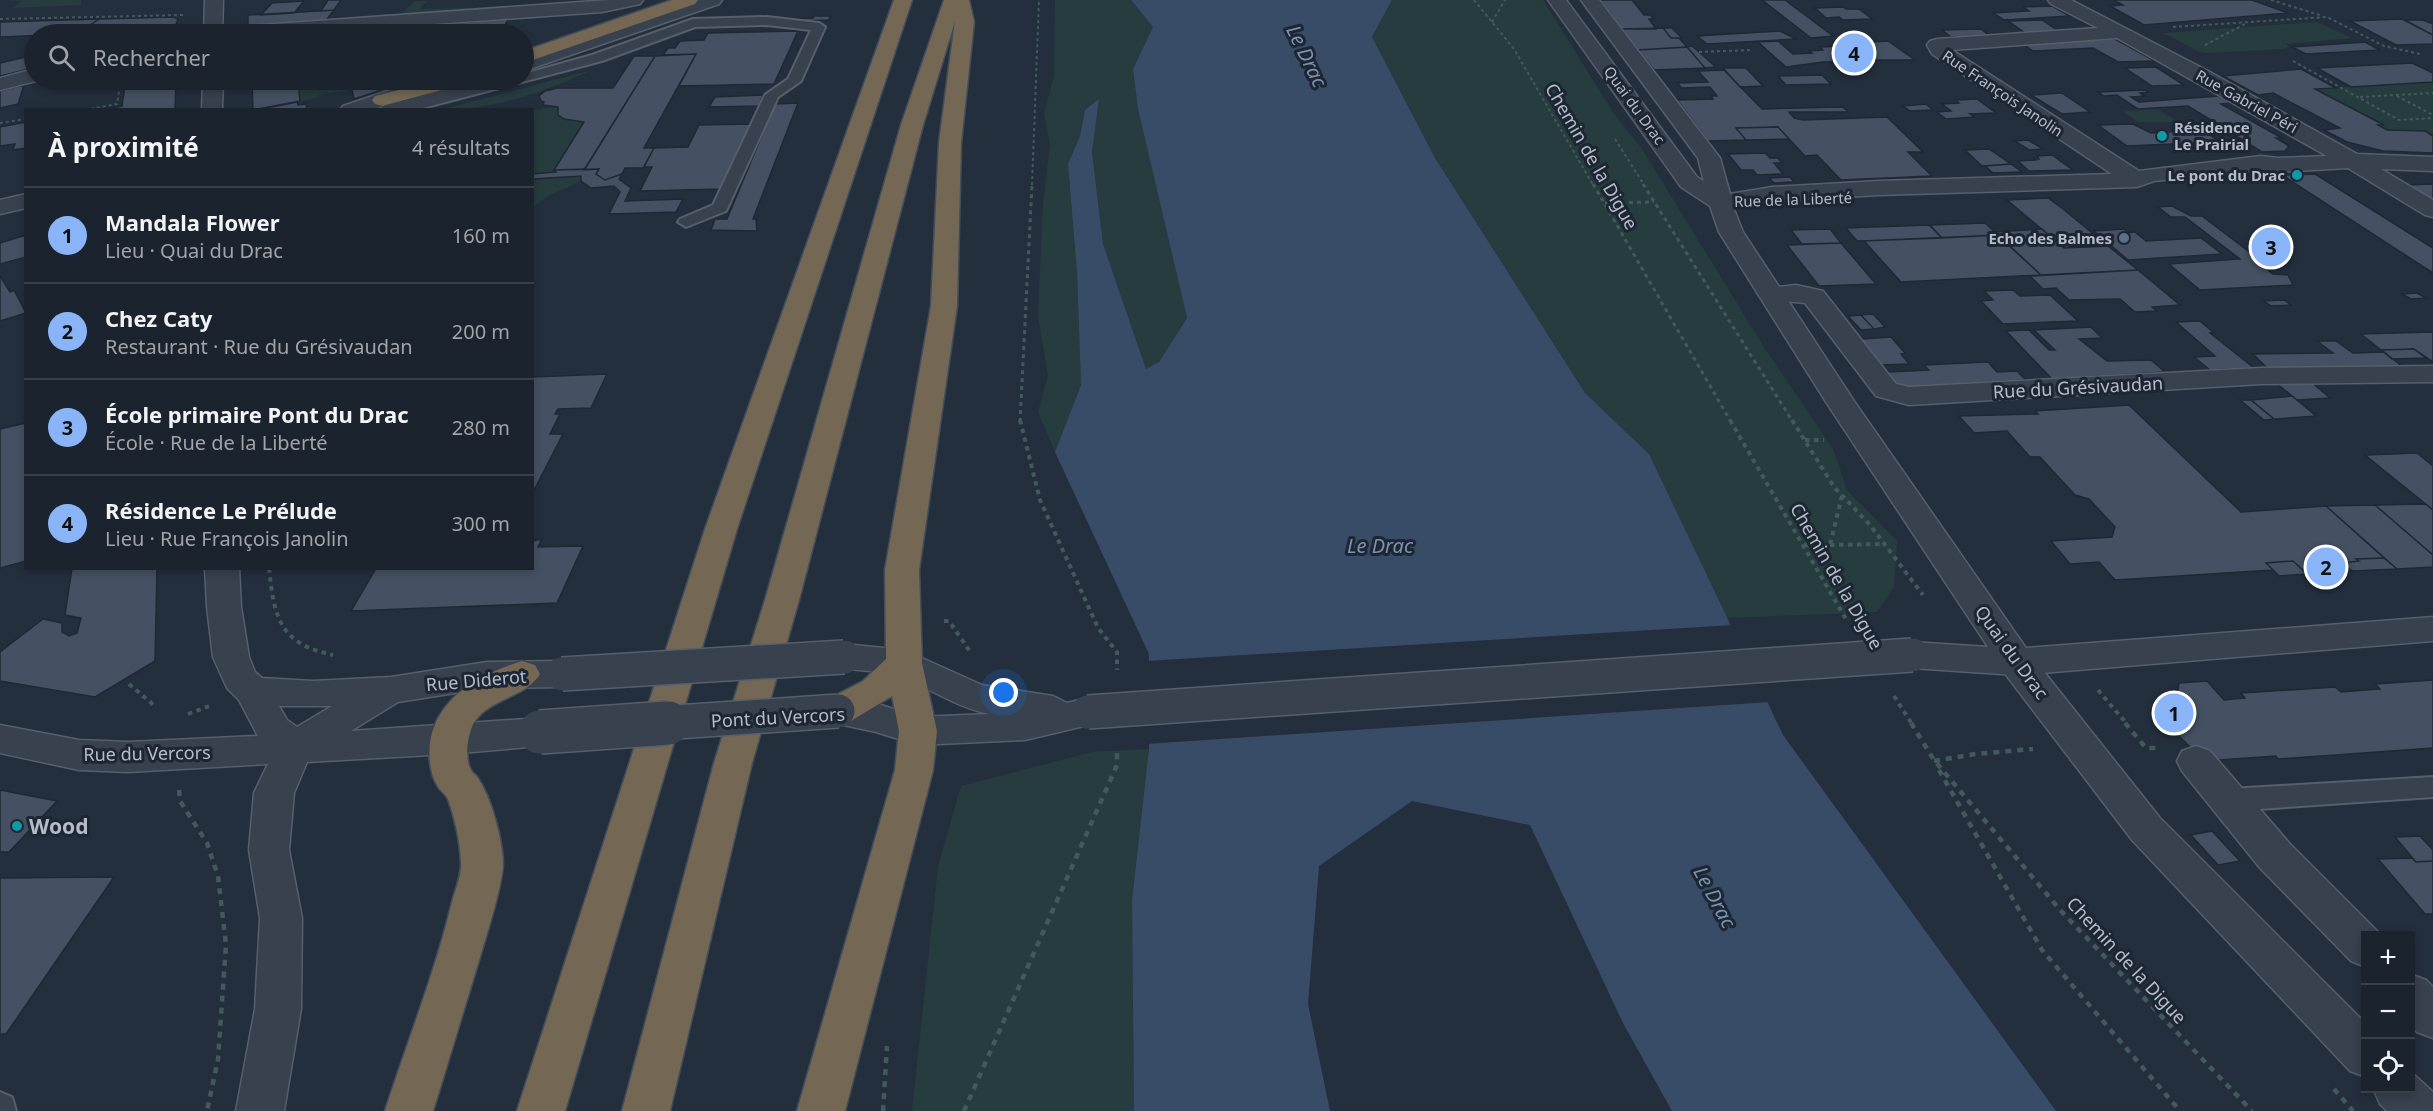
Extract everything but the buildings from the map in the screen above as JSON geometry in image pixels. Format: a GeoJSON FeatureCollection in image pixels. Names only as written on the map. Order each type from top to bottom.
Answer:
{"type":"FeatureCollection","features":[{"type":"Feature","properties":{"kind":"highway"},"geometry":{"type":"LineString","coordinates":[[534,54],[689,0]]}},
{"type":"Feature","properties":{"kind":"highway"},"geometry":{"type":"LineString","coordinates":[[541,1111],[721,529],[903,0]]}},
{"type":"Feature","properties":{"kind":"highway"},"geometry":{"type":"LineString","coordinates":[[646,1111],[733,763],[782,600],[912,125],[953,0]]}},
{"type":"Feature","properties":{"kind":"highway"},"geometry":{"type":"LineString","coordinates":[[821,1111],[914,770],[918,731],[904,663],[902,570],[944,306],[950,143],[965,22],[961,0]]}},
{"type":"Feature","properties":{"kind":"highway"},"geometry":{"type":"LineString","coordinates":[[386,105],[426,90]]}},
{"type":"Feature","properties":{"kind":"highway"},"geometry":{"type":"LineString","coordinates":[[838,711],[876,690],[904,663]]}},
{"type":"Feature","properties":{"kind":"highway"},"geometry":{"type":"LineString","coordinates":[[409,1111],[468,925],[482,865],[479,837],[472,811],[463,788],[452,777],[449,740],[460,714],[480,695],[522,674]]}},
{"type":"Feature","properties":{"kind":"street"},"geometry":{"type":"LineString","coordinates":[[213,24],[214,0]]}},
{"type":"Feature","properties":{"kind":"street"},"geometry":{"type":"LineString","coordinates":[[361,24],[602,7],[634,0]]}},
{"type":"Feature","properties":{"kind":"street"},"geometry":{"type":"LineString","coordinates":[[534,44],[659,0]]}},
{"type":"Feature","properties":{"kind":"street"},"geometry":{"type":"LineString","coordinates":[[534,62],[713,0]]}},
{"type":"Feature","properties":{"kind":"street","name":"Quai du Drac"},"geometry":{"type":"LineString","coordinates":[[1557,0],[1653,128],[1689,182],[1721,202]]}},
{"type":"Feature","properties":{"kind":"street","name":"Quai du Drac"},"geometry":{"type":"LineString","coordinates":[[1590,0],[1709,158],[1731,232],[1840,402],[2016,662],[2146,829],[2361,1051]]}},
{"type":"Feature","properties":{"kind":"street","name":"Rue Gabriel Péri"},"geometry":{"type":"LineString","coordinates":[[2057,0],[2116,30],[2353,161],[2433,210]]}},
{"type":"Feature","properties":{"kind":"street","name":"Rue François Janolin"},"geometry":{"type":"LineString","coordinates":[[2116,30],[1937,45],[1939,50],[2137,180]]}},
{"type":"Feature","properties":{"kind":"street"},"geometry":{"type":"LineString","coordinates":[[0,84],[24,78]]}},
{"type":"Feature","properties":{"kind":"street"},"geometry":{"type":"LineString","coordinates":[[212,108],[213,90]]}},
{"type":"Feature","properties":{"kind":"street"},"geometry":{"type":"LineString","coordinates":[[386,105],[417,90]]}},
{"type":"Feature","properties":{"kind":"street"},"geometry":{"type":"LineString","coordinates":[[364,108],[386,105],[442,90]]}},
{"type":"Feature","properties":{"kind":"street","name":"Rue de la Liberté"},"geometry":{"type":"LineString","coordinates":[[1721,202],[1781,203],[1988,186],[2137,180],[2150,175],[2261,163],[2278,165],[2353,161],[2433,164]]}},
{"type":"Feature","properties":{"kind":"street"},"geometry":{"type":"LineString","coordinates":[[0,207],[24,201]]}},
{"type":"Feature","properties":{"kind":"street","name":"Rue du Grésivaudan"},"geometry":{"type":"LineString","coordinates":[[1771,294],[1796,293],[1815,297],[1886,390],[1909,396],[2261,376],[2433,374]]}},
{"type":"Feature","properties":{"kind":"street"},"geometry":{"type":"LineString","coordinates":[[222,570],[224,607],[231,657],[274,730],[295,747],[274,794],[269,850],[281,918],[278,1009],[260,1111]]}},
{"type":"Feature","properties":{"kind":"street"},"geometry":{"type":"LineString","coordinates":[[904,663],[974,697],[1030,708],[1088,712],[1912,655],[2016,662],[2433,629]]}},
{"type":"Feature","properties":{"kind":"street","name":"Rue Diderot"},"geometry":{"type":"LineString","coordinates":[[247,685],[313,694],[391,690],[487,675],[561,674],[844,657],[904,663]]}},
{"type":"Feature","properties":{"kind":"street","name":"Rue Diderot"},"geometry":{"type":"LineString","coordinates":[[295,747],[391,690]]}},
{"type":"Feature","properties":{"kind":"street","name":"Pont du Vercors"},"geometry":{"type":"LineString","coordinates":[[449,740],[838,711],[879,718],[918,731],[1025,726],[1088,712]]}},
{"type":"Feature","properties":{"kind":"street","name":"Rue du Vercors"},"geometry":{"type":"LineString","coordinates":[[0,739],[79,755],[128,757],[449,740]]}},
{"type":"Feature","properties":{"kind":"street"},"geometry":{"type":"LineString","coordinates":[[2196,761],[2275,856],[2361,943]]}},
{"type":"Feature","properties":{"kind":"street"},"geometry":{"type":"LineString","coordinates":[[2415,999],[2433,1017]]}},
{"type":"Feature","properties":{"kind":"street"},"geometry":{"type":"LineString","coordinates":[[2401,1093],[2419,1111]]}},
{"type":"Feature","properties":{"kind":"lane"},"geometry":{"type":"LineString","coordinates":[[534,75],[597,58],[693,23],[767,21],[819,27],[794,81],[772,95],[720,208],[686,222]]}},
{"type":"Feature","properties":{"kind":"lane"},"geometry":{"type":"LineString","coordinates":[[411,108],[479,90]]}},
{"type":"Feature","properties":{"kind":"lane"},"geometry":{"type":"LineString","coordinates":[[2229,800],[2433,787]]}},
{"type":"Feature","properties":{"kind":"path"},"geometry":{"type":"LineString","coordinates":[[1039,0],[1030,252],[1020,423],[1040,500],[1098,628],[1117,652],[1117,675]]}},
{"type":"Feature","properties":{"kind":"path","name":"Chemin de la Digue"},"geometry":{"type":"LineString","coordinates":[[1474,0],[1514,49],[1852,629]]}},
{"type":"Feature","properties":{"kind":"path"},"geometry":{"type":"LineString","coordinates":[[1492,22],[1505,0]]}},
{"type":"Feature","properties":{"kind":"path"},"geometry":{"type":"LineString","coordinates":[[2271,0],[2327,17],[2384,46],[2420,54]]}},
{"type":"Feature","properties":{"kind":"path"},"geometry":{"type":"LineString","coordinates":[[0,19],[187,14]]}},
{"type":"Feature","properties":{"kind":"path"},"geometry":{"type":"LineString","coordinates":[[2116,30],[2327,17]]}},
{"type":"Feature","properties":{"kind":"path"},"geometry":{"type":"LineString","coordinates":[[2204,46],[2228,31],[2249,23]]}},
{"type":"Feature","properties":{"kind":"path"},"geometry":{"type":"LineString","coordinates":[[1699,52],[1752,50]]}},
{"type":"Feature","properties":{"kind":"path"},"geometry":{"type":"LineString","coordinates":[[2293,61],[2360,97],[2433,93]]}},
{"type":"Feature","properties":{"kind":"path"},"geometry":{"type":"LineString","coordinates":[[96,108],[117,104],[119,90]]}},
{"type":"Feature","properties":{"kind":"path"},"geometry":{"type":"LineString","coordinates":[[2395,95],[2433,116]]}},
{"type":"Feature","properties":{"kind":"path"},"geometry":{"type":"LineString","coordinates":[[2360,97],[2357,97],[2399,120],[2433,116]]}},
{"type":"Feature","properties":{"kind":"path"},"geometry":{"type":"LineString","coordinates":[[0,123],[24,119]]}},
{"type":"Feature","properties":{"kind":"path"},"geometry":{"type":"LineString","coordinates":[[1611,132],[1842,496],[1884,544],[1923,595]]}},
{"type":"Feature","properties":{"kind":"path"},"geometry":{"type":"LineString","coordinates":[[1604,203],[1655,202]]}},
{"type":"Feature","properties":{"kind":"path"},"geometry":{"type":"LineString","coordinates":[[1805,440],[1818,440]]}},
{"type":"Feature","properties":{"kind":"path"},"geometry":{"type":"LineString","coordinates":[[1830,545],[1842,496]]}},
{"type":"Feature","properties":{"kind":"path"},"geometry":{"type":"LineString","coordinates":[[1803,545],[1884,544]]}},
{"type":"Feature","properties":{"kind":"path"},"geometry":{"type":"LineString","coordinates":[[268,570],[271,587],[286,633],[312,651],[342,657]]}},
{"type":"Feature","properties":{"kind":"path"},"geometry":{"type":"LineString","coordinates":[[903,622],[949,621],[975,659]]}},
{"type":"Feature","properties":{"kind":"path"},"geometry":{"type":"LineString","coordinates":[[2092,682],[2146,748]]}},
{"type":"Feature","properties":{"kind":"path"},"geometry":{"type":"LineString","coordinates":[[129,684],[156,707]]}},
{"type":"Feature","properties":{"kind":"path","name":"Chemin de la Digue"},"geometry":{"type":"LineString","coordinates":[[1889,689],[1934,760],[2061,911],[2252,1111]]}},
{"type":"Feature","properties":{"kind":"path"},"geometry":{"type":"LineString","coordinates":[[964,1111],[1117,765],[1117,743]]}},
{"type":"Feature","properties":{"kind":"path"},"geometry":{"type":"LineString","coordinates":[[2040,749],[1934,760],[2042,950],[2180,1111]]}},
{"type":"Feature","properties":{"kind":"path"},"geometry":{"type":"LineString","coordinates":[[180,801],[207,843],[218,876],[226,945],[218,1059],[207,1111]]}},
{"type":"Feature","properties":{"kind":"green space"},"geometry":{"type":"Polygon","coordinates":[[[0,0],[81,0],[81,5],[12,8],[22,1],[0,0]]]}},
{"type":"Feature","properties":{"kind":"green space"},"geometry":{"type":"Polygon","coordinates":[[[1055,0],[1131,0],[1153,27],[1133,69],[1138,109],[1187,318],[1159,362],[1146,369],[1103,244],[1092,152],[1099,100],[1085,110],[1080,136],[1068,164],[1077,272],[1081,385],[1055,452],[1038,412],[1048,375],[1038,316],[1043,204],[1050,144],[1044,114],[1054,75],[1055,0]]]}},
{"type":"Feature","properties":{"kind":"green space"},"geometry":{"type":"Polygon","coordinates":[[[1392,0],[1543,0],[1614,114],[1642,149],[1764,347],[1833,449],[1847,490],[1897,541],[1894,587],[1877,612],[1726,618],[1649,454],[1585,393],[1435,158],[1372,37],[1392,0]]]}},
{"type":"Feature","properties":{"kind":"green space"},"geometry":{"type":"Polygon","coordinates":[[[415,1],[427,1],[419,9],[476,8],[378,18],[383,14],[401,14],[415,1]]]}},
{"type":"Feature","properties":{"kind":"green space"},"geometry":{"type":"Polygon","coordinates":[[[2317,22],[2352,38],[2286,44],[2289,47],[2281,49],[2206,53],[2163,33],[2317,22]]]}},
{"type":"Feature","properties":{"kind":"green space"},"geometry":{"type":"Polygon","coordinates":[[[592,70],[520,98],[482,106],[448,108],[516,90],[534,90],[534,85],[592,70]]]}},
{"type":"Feature","properties":{"kind":"green space"},"geometry":{"type":"Polygon","coordinates":[[[2433,82],[2433,134],[2385,128],[2378,125],[2383,124],[2315,89],[2433,82]]]}},
{"type":"Feature","properties":{"kind":"green space"},"geometry":{"type":"Polygon","coordinates":[[[299,90],[352,90],[318,95],[316,98],[300,101],[299,90]]]}},
{"type":"Feature","properties":{"kind":"green space"},"geometry":{"type":"Polygon","coordinates":[[[558,107],[558,115],[564,119],[584,122],[554,169],[556,172],[534,174],[534,110],[558,107]]]}},
{"type":"Feature","properties":{"kind":"green space"},"geometry":{"type":"Polygon","coordinates":[[[2158,109],[2178,122],[2138,122],[2122,111],[2158,109]]]}},
{"type":"Feature","properties":{"kind":"green space"},"geometry":{"type":"Polygon","coordinates":[[[581,176],[581,181],[548,196],[534,206],[534,179],[581,176]]]}},
{"type":"Feature","properties":{"kind":"green space"},"geometry":{"type":"Polygon","coordinates":[[[1149,749],[1132,900],[1134,1111],[912,1111],[938,866],[961,786],[1092,752],[1149,749]]]}},
{"type":"Feature","properties":{"kind":"water","name":"Le Drac"},"geometry":{"type":"Polygon","coordinates":[[[1131,0],[1392,0],[1372,37],[1435,158],[1585,393],[1649,454],[1783,735],[2056,1111],[1672,1111],[1623,1023],[1530,825],[1412,801],[1319,866],[1308,1004],[1330,1111],[1134,1111],[1132,900],[1149,749],[1149,654],[1055,452],[1081,385],[1077,272],[1068,164],[1080,136],[1085,110],[1099,99],[1092,152],[1103,244],[1146,369],[1159,362],[1187,318],[1138,109],[1133,69],[1153,27],[1131,0]]]}},
{"type":"Feature","properties":{"kind":"pier"},"geometry":{"type":"Polygon","coordinates":[[[1733,625],[1770,702],[1146,744],[1146,661],[1733,625]]]}},
{"type":"Feature","properties":{"kind":"place","name":"Résidence Le Prélude"},"geometry":{"type":"Point","coordinates":[1854,53]}},
{"type":"Feature","properties":{"kind":"place","name":"Résidence Le Prairial"},"geometry":{"type":"Point","coordinates":[2162,136]}},
{"type":"Feature","properties":{"kind":"place","name":"Le pont du Drac"},"geometry":{"type":"Point","coordinates":[2297,175]}},
{"type":"Feature","properties":{"kind":"place","name":"Echo des Balmes"},"geometry":{"type":"Point","coordinates":[2124,238]}},
{"type":"Feature","properties":{"kind":"place","name":"École primaire Pont du Drac"},"geometry":{"type":"Point","coordinates":[2271,247]}},
{"type":"Feature","properties":{"kind":"place","name":"Chez Caty"},"geometry":{"type":"Point","coordinates":[2326,567]}},
{"type":"Feature","properties":{"kind":"place","name":"Mandala Flower"},"geometry":{"type":"Point","coordinates":[2174,713]}},
{"type":"Feature","properties":{"kind":"place","name":"Wood"},"geometry":{"type":"Point","coordinates":[17,826]}}]}
